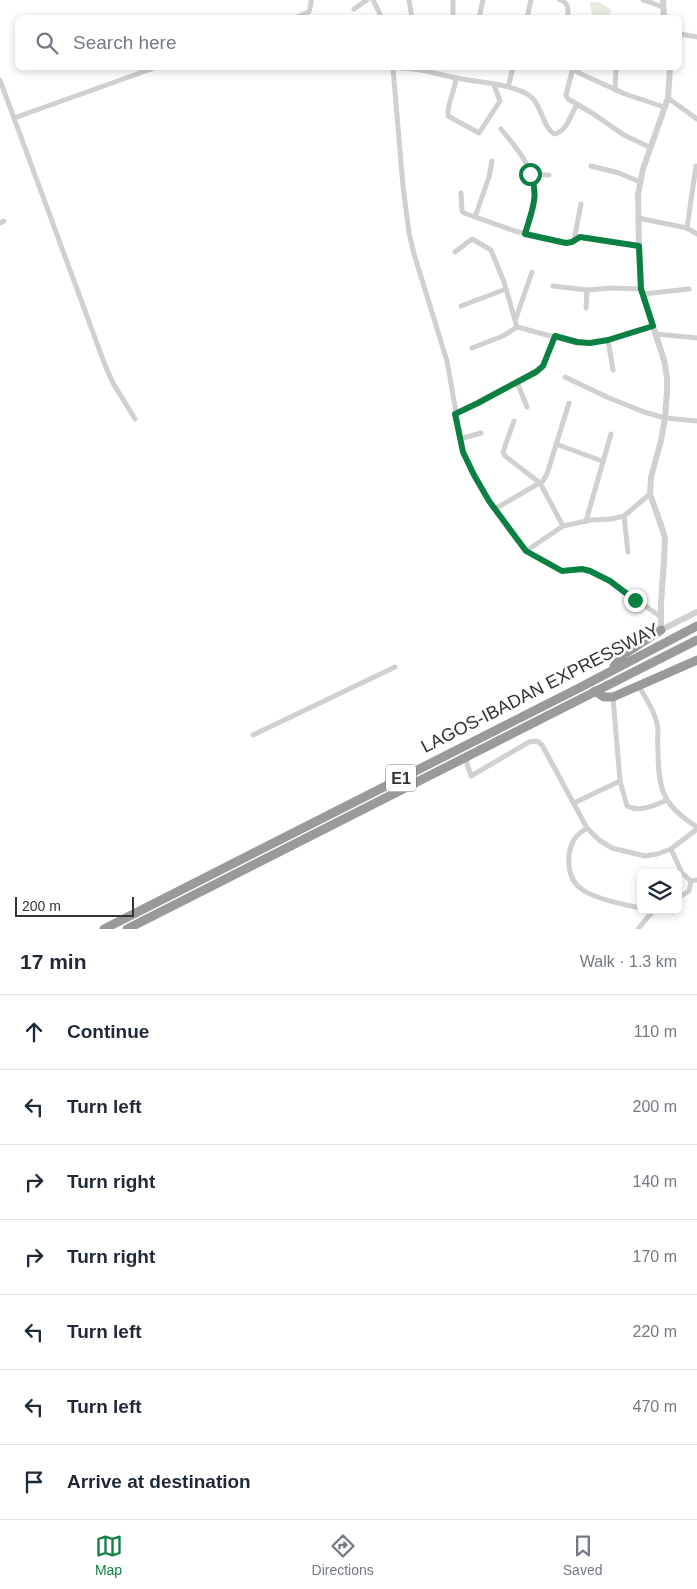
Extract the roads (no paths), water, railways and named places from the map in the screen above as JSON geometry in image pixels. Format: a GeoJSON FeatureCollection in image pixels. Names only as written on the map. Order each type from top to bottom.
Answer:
{"type":"FeatureCollection","features":[{"type":"Feature","properties":{"kind":"highway","name":"LAGOS-IBADAN EXPRESSWAY"},"geometry":{"type":"LineString","coordinates":[[104,929],[581,687],[697,626]]}},
{"type":"Feature","properties":{"kind":"highway"},"geometry":{"type":"LineString","coordinates":[[611,670],[626,653],[662,630]]}},
{"type":"Feature","properties":{"kind":"highway","name":"LAGOS-IBADAN EXPRESSWAY"},"geometry":{"type":"LineString","coordinates":[[127,929],[697,640]]}},
{"type":"Feature","properties":{"kind":"highway"},"geometry":{"type":"LineString","coordinates":[[595,691],[604,696],[613,697],[697,660]]}},
{"type":"Feature","properties":{"kind":"street"},"geometry":{"type":"LineString","coordinates":[[302,15],[309,12],[311,0]]}},
{"type":"Feature","properties":{"kind":"street"},"geometry":{"type":"LineString","coordinates":[[354,9],[367,0]]}},
{"type":"Feature","properties":{"kind":"street"},"geometry":{"type":"LineString","coordinates":[[373,0],[380,15]]}},
{"type":"Feature","properties":{"kind":"street"},"geometry":{"type":"LineString","coordinates":[[409,0],[412,15]]}},
{"type":"Feature","properties":{"kind":"street"},"geometry":{"type":"LineString","coordinates":[[453,0],[453,15]]}},
{"type":"Feature","properties":{"kind":"street"},"geometry":{"type":"LineString","coordinates":[[480,15],[483,0]]}},
{"type":"Feature","properties":{"kind":"street"},"geometry":{"type":"LineString","coordinates":[[528,15],[531,0]]}},
{"type":"Feature","properties":{"kind":"street"},"geometry":{"type":"LineString","coordinates":[[560,0],[568,6],[568,15]]}},
{"type":"Feature","properties":{"kind":"street"},"geometry":{"type":"LineString","coordinates":[[643,0],[663,3]]}},
{"type":"Feature","properties":{"kind":"street"},"geometry":{"type":"LineString","coordinates":[[682,34],[697,38]]}},
{"type":"Feature","properties":{"kind":"street"},"geometry":{"type":"LineString","coordinates":[[14,118],[148,70]]}},
{"type":"Feature","properties":{"kind":"street"},"geometry":{"type":"LineString","coordinates":[[393,70],[403,186],[414,254],[447,362],[463,452],[474,475],[495,509],[526,551],[562,571],[582,569],[590,571],[610,581],[661,617]]}},
{"type":"Feature","properties":{"kind":"street"},"geometry":{"type":"LineString","coordinates":[[426,70],[456,78],[508,87],[532,97],[554,134],[563,130],[577,104]]}},
{"type":"Feature","properties":{"kind":"street"},"geometry":{"type":"LineString","coordinates":[[508,87],[512,70]]}},
{"type":"Feature","properties":{"kind":"street"},"geometry":{"type":"LineString","coordinates":[[573,70],[566,97],[624,135],[649,147]]}},
{"type":"Feature","properties":{"kind":"street"},"geometry":{"type":"LineString","coordinates":[[575,70],[615,90],[664,107]]}},
{"type":"Feature","properties":{"kind":"street"},"geometry":{"type":"LineString","coordinates":[[615,90],[616,70]]}},
{"type":"Feature","properties":{"kind":"street"},"geometry":{"type":"LineString","coordinates":[[670,70],[668,98],[649,147],[640,182],[638,218],[642,292],[664,360],[668,392],[662,441],[651,477],[650,494],[664,538],[662,630],[697,612]]}},
{"type":"Feature","properties":{"kind":"street"},"geometry":{"type":"LineString","coordinates":[[456,78],[448,116],[479,133],[500,101],[494,85]]}},
{"type":"Feature","properties":{"kind":"street"},"geometry":{"type":"LineString","coordinates":[[0,80],[105,365],[113,383],[136,419]]}},
{"type":"Feature","properties":{"kind":"street"},"geometry":{"type":"LineString","coordinates":[[668,98],[697,119]]}},
{"type":"Feature","properties":{"kind":"street"},"geometry":{"type":"LineString","coordinates":[[501,129],[517,150],[530,174],[536,191],[525,234]]}},
{"type":"Feature","properties":{"kind":"street"},"geometry":{"type":"LineString","coordinates":[[475,217],[489,177],[492,161]]}},
{"type":"Feature","properties":{"kind":"street"},"geometry":{"type":"LineString","coordinates":[[591,166],[619,173],[640,182]]}},
{"type":"Feature","properties":{"kind":"street"},"geometry":{"type":"LineString","coordinates":[[687,228],[696,166]]}},
{"type":"Feature","properties":{"kind":"street"},"geometry":{"type":"LineString","coordinates":[[530,174],[550,175]]}},
{"type":"Feature","properties":{"kind":"street"},"geometry":{"type":"LineString","coordinates":[[461,193],[462,211],[464,213],[525,234],[566,243],[580,237],[639,246]]}},
{"type":"Feature","properties":{"kind":"street"},"geometry":{"type":"LineString","coordinates":[[574,240],[582,204]]}},
{"type":"Feature","properties":{"kind":"street"},"geometry":{"type":"LineString","coordinates":[[638,218],[687,228],[697,234]]}},
{"type":"Feature","properties":{"kind":"street"},"geometry":{"type":"LineString","coordinates":[[455,252],[472,239],[491,250],[506,289],[517,327]]}},
{"type":"Feature","properties":{"kind":"street"},"geometry":{"type":"LineString","coordinates":[[516,319],[532,272]]}},
{"type":"Feature","properties":{"kind":"street"},"geometry":{"type":"LineString","coordinates":[[553,286],[587,290],[611,288],[642,292],[689,289]]}},
{"type":"Feature","properties":{"kind":"street"},"geometry":{"type":"LineString","coordinates":[[461,306],[506,289]]}},
{"type":"Feature","properties":{"kind":"street"},"geometry":{"type":"LineString","coordinates":[[586,308],[587,290]]}},
{"type":"Feature","properties":{"kind":"street"},"geometry":{"type":"LineString","coordinates":[[472,348],[503,336],[517,327],[577,342],[590,343],[608,340],[653,326]]}},
{"type":"Feature","properties":{"kind":"street"},"geometry":{"type":"LineString","coordinates":[[656,334],[697,338]]}},
{"type":"Feature","properties":{"kind":"street"},"geometry":{"type":"LineString","coordinates":[[455,414],[536,372],[543,366],[555,336]]}},
{"type":"Feature","properties":{"kind":"street"},"geometry":{"type":"LineString","coordinates":[[608,340],[613,370]]}},
{"type":"Feature","properties":{"kind":"street"},"geometry":{"type":"LineString","coordinates":[[565,377],[606,397],[665,418],[697,422]]}},
{"type":"Feature","properties":{"kind":"street"},"geometry":{"type":"LineString","coordinates":[[516,382],[527,407]]}},
{"type":"Feature","properties":{"kind":"street"},"geometry":{"type":"LineString","coordinates":[[495,509],[540,483],[547,474],[569,403]]}},
{"type":"Feature","properties":{"kind":"street"},"geometry":{"type":"LineString","coordinates":[[514,421],[503,452],[505,456],[540,483],[563,526]]}},
{"type":"Feature","properties":{"kind":"street"},"geometry":{"type":"LineString","coordinates":[[460,439],[481,433]]}},
{"type":"Feature","properties":{"kind":"street"},"geometry":{"type":"LineString","coordinates":[[586,521],[610,434]]}},
{"type":"Feature","properties":{"kind":"street"},"geometry":{"type":"LineString","coordinates":[[556,444],[602,461]]}},
{"type":"Feature","properties":{"kind":"street"},"geometry":{"type":"LineString","coordinates":[[526,551],[563,526],[624,516],[650,494]]}},
{"type":"Feature","properties":{"kind":"street"},"geometry":{"type":"LineString","coordinates":[[624,516],[628,552]]}},
{"type":"Feature","properties":{"kind":"street"},"geometry":{"type":"LineString","coordinates":[[253,735],[395,667]]}},
{"type":"Feature","properties":{"kind":"street"},"geometry":{"type":"LineString","coordinates":[[465,757],[471,776],[529,742],[537,741],[542,745],[587,828],[599,840],[612,848],[645,856],[671,849],[697,828],[673,809],[660,784],[658,728],[655,716],[639,686]]}},
{"type":"Feature","properties":{"kind":"street"},"geometry":{"type":"LineString","coordinates":[[613,697],[620,781],[627,806],[632,809],[642,809],[667,800]]}},
{"type":"Feature","properties":{"kind":"street"},"geometry":{"type":"LineString","coordinates":[[574,803],[620,781]]}},
{"type":"Feature","properties":{"kind":"street"},"geometry":{"type":"LineString","coordinates":[[587,828],[576,836],[571,844],[569,854],[568,865],[578,887],[591,894],[637,907]]}},
{"type":"Feature","properties":{"kind":"street"},"geometry":{"type":"LineString","coordinates":[[671,849],[682,873],[694,881],[688,891],[682,895]]}},
{"type":"Feature","properties":{"kind":"street"},"geometry":{"type":"LineString","coordinates":[[641,928],[651,914]]}}]}
